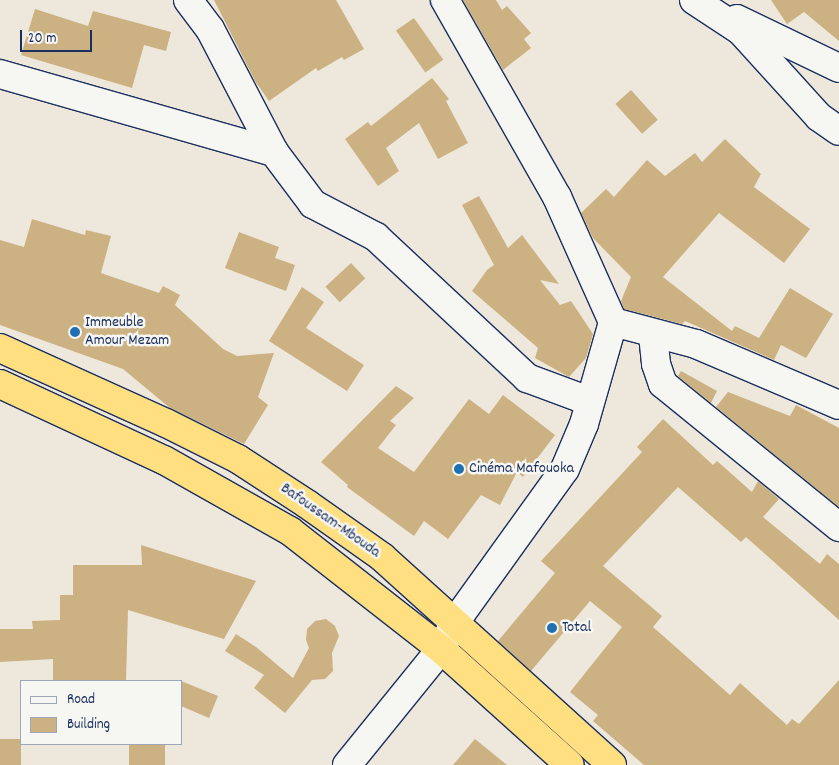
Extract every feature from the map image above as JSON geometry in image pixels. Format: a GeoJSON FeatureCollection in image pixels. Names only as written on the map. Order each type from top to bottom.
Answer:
{"type":"FeatureCollection","features":[{"type":"Feature","properties":{"kind":"highway","name":"Bafoussam-Mbouda"},"geometry":{"type":"LineString","coordinates":[[0,348],[166,423],[238,459],[382,557],[612,765]]}},
{"type":"Feature","properties":{"kind":"highway","name":"Bafoussam-Mbouda"},"geometry":{"type":"LineString","coordinates":[[0,384],[224,491],[290,531],[441,649],[570,765]]}},
{"type":"Feature","properties":{"kind":"street"},"geometry":{"type":"LineString","coordinates":[[188,0],[210,29],[274,152],[313,204],[376,237],[527,378],[590,401]]}},
{"type":"Feature","properties":{"kind":"street"},"geometry":{"type":"LineString","coordinates":[[347,765],[441,649],[456,622],[565,469],[590,401],[613,322],[557,197],[445,0]]}},
{"type":"Feature","properties":{"kind":"street"},"geometry":{"type":"LineString","coordinates":[[694,0],[839,68]]}},
{"type":"Feature","properties":{"kind":"street"},"geometry":{"type":"LineString","coordinates":[[694,0],[741,31],[819,117],[839,131]]}},
{"type":"Feature","properties":{"kind":"street"},"geometry":{"type":"LineString","coordinates":[[0,74],[274,152]]}},
{"type":"Feature","properties":{"kind":"street"},"geometry":{"type":"LineString","coordinates":[[613,322],[654,335],[696,344],[839,405]]}},
{"type":"Feature","properties":{"kind":"street"},"geometry":{"type":"LineString","coordinates":[[654,335],[656,364],[663,384],[839,527]]}},
{"type":"Feature","properties":{"kind":"building"},"geometry":{"type":"Polygon","coordinates":[[[214,0],[336,0],[364,49],[344,60],[342,57],[318,71],[316,68],[269,101],[255,81],[214,0]]]}},
{"type":"Feature","properties":{"kind":"building"},"geometry":{"type":"Polygon","coordinates":[[[463,0],[496,0],[502,10],[507,6],[531,33],[524,39],[531,48],[503,70],[463,0]]]}},
{"type":"Feature","properties":{"kind":"building"},"geometry":{"type":"Polygon","coordinates":[[[771,0],[839,0],[839,41],[804,12],[787,24],[771,0]]]}},
{"type":"Feature","properties":{"kind":"building"},"geometry":{"type":"Polygon","coordinates":[[[35,9],[88,26],[93,11],[171,32],[166,51],[144,45],[132,88],[21,55],[35,9]]]}},
{"type":"Feature","properties":{"kind":"building"},"geometry":{"type":"Polygon","coordinates":[[[414,18],[443,60],[425,72],[396,31],[414,18]]]}},
{"type":"Feature","properties":{"kind":"building"},"geometry":{"type":"Polygon","coordinates":[[[432,78],[449,99],[446,101],[468,143],[438,159],[419,123],[386,148],[399,171],[378,186],[345,139],[368,122],[371,126],[432,78]]]}},
{"type":"Feature","properties":{"kind":"building"},"geometry":{"type":"Polygon","coordinates":[[[631,90],[658,120],[642,134],[615,104],[631,90]]]}},
{"type":"Feature","properties":{"kind":"building"},"geometry":{"type":"Polygon","coordinates":[[[725,139],[761,174],[754,187],[810,229],[784,263],[719,213],[663,277],[732,331],[735,326],[759,338],[790,288],[833,314],[806,358],[781,345],[774,360],[685,321],[682,324],[624,309],[621,301],[631,277],[593,238],[581,213],[606,189],[614,197],[647,160],[665,176],[695,153],[702,162],[725,139]]]}},
{"type":"Feature","properties":{"kind":"building"},"geometry":{"type":"Polygon","coordinates":[[[479,196],[508,248],[522,235],[559,284],[540,280],[560,305],[571,301],[593,334],[586,358],[569,377],[535,358],[538,348],[472,291],[487,270],[494,265],[462,205],[479,196]]]}},
{"type":"Feature","properties":{"kind":"building"},"geometry":{"type":"Polygon","coordinates":[[[32,219],[85,235],[86,230],[111,236],[101,273],[159,293],[163,286],[180,295],[175,305],[223,349],[237,356],[274,353],[258,397],[268,405],[244,444],[170,408],[123,369],[0,325],[0,240],[24,247],[32,219]]]}},
{"type":"Feature","properties":{"kind":"building"},"geometry":{"type":"Polygon","coordinates":[[[239,232],[279,247],[275,258],[295,265],[286,291],[225,268],[239,232]]]}},
{"type":"Feature","properties":{"kind":"building"},"geometry":{"type":"Polygon","coordinates":[[[351,263],[365,278],[340,302],[325,287],[351,263]]]}},
{"type":"Feature","properties":{"kind":"building"},"geometry":{"type":"Polygon","coordinates":[[[302,287],[324,302],[306,328],[364,365],[347,391],[269,341],[302,287]]]}},
{"type":"Feature","properties":{"kind":"building"},"geometry":{"type":"Polygon","coordinates":[[[681,371],[717,391],[711,403],[678,376],[681,371]]]}},
{"type":"Feature","properties":{"kind":"building"},"geometry":{"type":"Polygon","coordinates":[[[396,386],[414,398],[390,421],[396,425],[378,448],[414,472],[469,399],[489,414],[503,395],[555,435],[523,477],[517,472],[500,505],[481,495],[448,539],[424,521],[414,536],[347,487],[348,485],[321,462],[396,386]]]}},
{"type":"Feature","properties":{"kind":"building"},"geometry":{"type":"Polygon","coordinates":[[[728,392],[790,416],[796,405],[839,428],[839,507],[716,407],[728,392]]]}},
{"type":"Feature","properties":{"kind":"building"},"geometry":{"type":"Polygon","coordinates":[[[663,419],[713,465],[717,461],[752,492],[758,481],[779,499],[763,517],[820,564],[827,554],[839,564],[839,620],[746,537],[741,542],[678,487],[603,566],[662,616],[653,627],[730,695],[740,683],[787,725],[792,719],[799,724],[839,680],[839,765],[644,765],[593,721],[598,715],[570,692],[622,627],[590,601],[531,671],[498,641],[555,573],[541,561],[642,452],[637,447],[663,419]]]}},
{"type":"Feature","properties":{"kind":"building"},"geometry":{"type":"Polygon","coordinates":[[[141,545],[256,581],[224,639],[128,610],[126,680],[53,680],[53,659],[0,662],[0,629],[33,629],[32,621],[60,620],[60,595],[73,595],[73,565],[142,565],[141,545]]]}},
{"type":"Feature","properties":{"kind":"building"},"geometry":{"type":"Polygon","coordinates":[[[326,619],[335,626],[339,636],[332,653],[333,671],[325,679],[312,680],[285,713],[254,688],[264,675],[225,651],[236,634],[256,647],[293,678],[309,648],[306,640],[307,629],[315,621],[326,619]]]}},
{"type":"Feature","properties":{"kind":"building"},"geometry":{"type":"Polygon","coordinates":[[[182,681],[218,696],[209,718],[182,706],[182,681]]]}},
{"type":"Feature","properties":{"kind":"building"},"geometry":{"type":"Polygon","coordinates":[[[0,739],[20,739],[21,765],[0,765],[0,739]]]}},
{"type":"Feature","properties":{"kind":"building"},"geometry":{"type":"Polygon","coordinates":[[[475,739],[507,765],[453,765],[475,739]]]}},
{"type":"Feature","properties":{"kind":"building"},"geometry":{"type":"Polygon","coordinates":[[[129,745],[165,745],[165,765],[129,765],[129,745]]]}},
{"type":"Feature","properties":{"kind":"place","name":"Immeuble Amour Mezam"},"geometry":{"type":"Point","coordinates":[75,332]}},
{"type":"Feature","properties":{"kind":"place","name":"Cinéma Mafouoka"},"geometry":{"type":"Point","coordinates":[459,469]}},
{"type":"Feature","properties":{"kind":"place","name":"Total"},"geometry":{"type":"Point","coordinates":[552,628]}}]}
